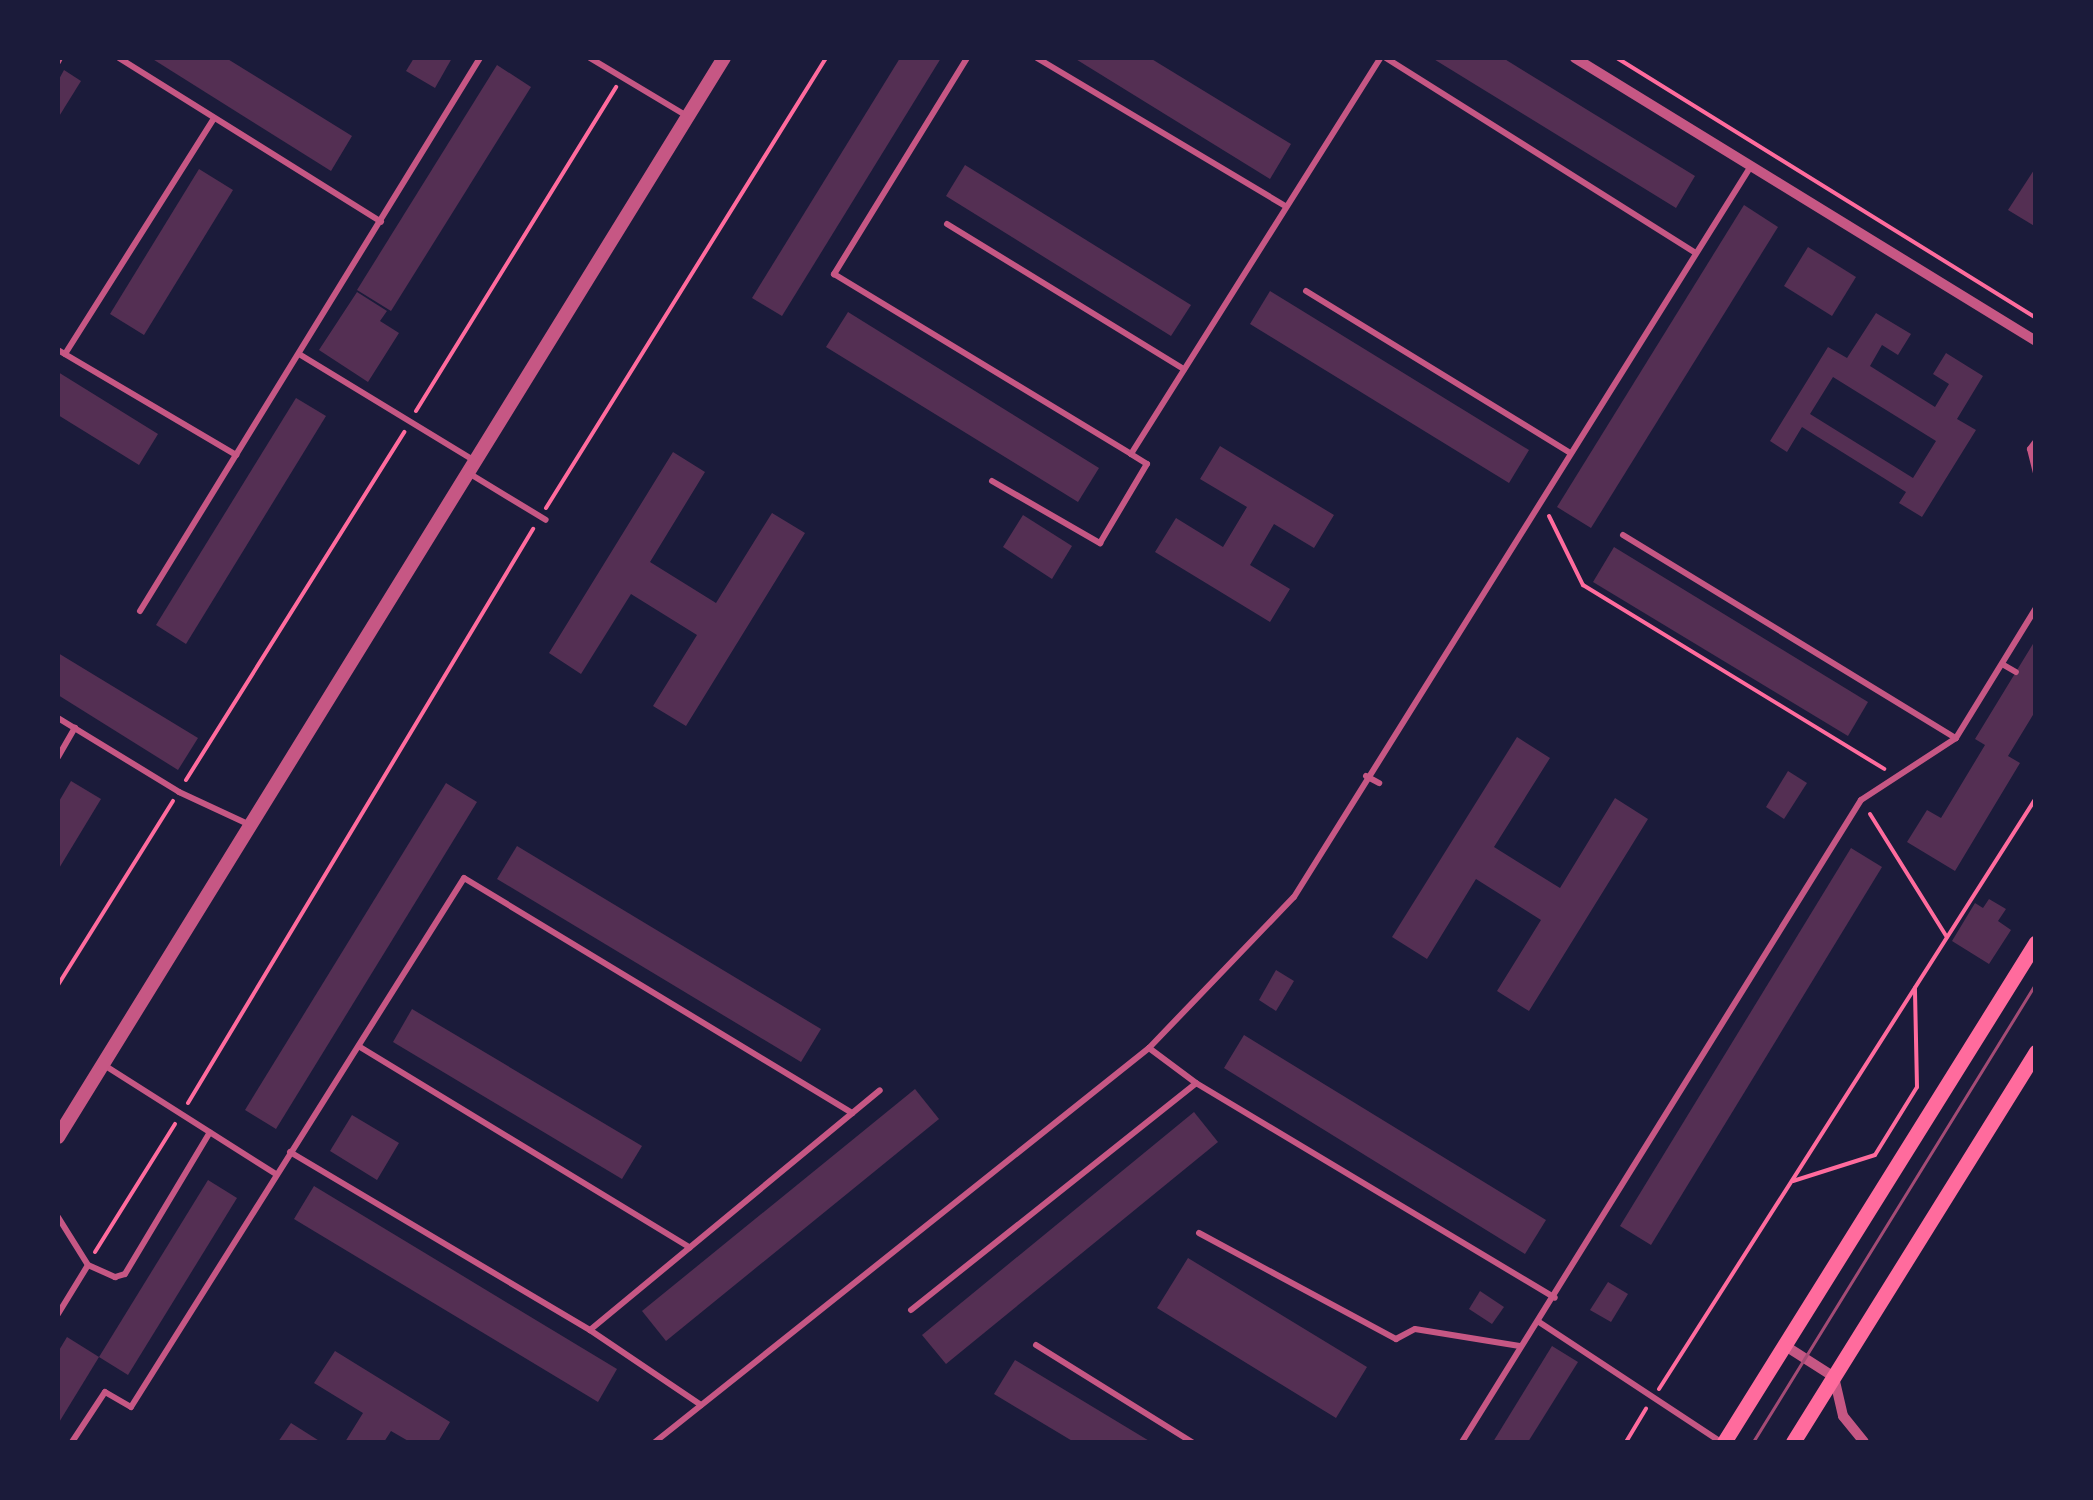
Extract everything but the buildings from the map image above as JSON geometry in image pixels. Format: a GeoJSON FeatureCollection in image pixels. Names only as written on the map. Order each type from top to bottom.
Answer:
{"type":"FeatureCollection","features":[{"type":"Feature","properties":{"kind":"main road"},"geometry":{"type":"LineString","coordinates":[[1723,1442],[2036,942]]}},
{"type":"Feature","properties":{"kind":"main road"},"geometry":{"type":"LineString","coordinates":[[1793,1442],[2036,1051]]}},
{"type":"Feature","properties":{"kind":"street"},"geometry":{"type":"LineString","coordinates":[[58,1136],[724,58]]}},
{"type":"Feature","properties":{"kind":"street"},"geometry":{"type":"LineString","coordinates":[[1575,58],[2036,341]]}},
{"type":"Feature","properties":{"kind":"street"},"geometry":{"type":"LineString","coordinates":[[1784,1346],[1834,1377],[1844,1416],[1864,1442]]}},
{"type":"Feature","properties":{"kind":"lane"},"geometry":{"type":"LineString","coordinates":[[119,58],[381,222]]}},
{"type":"Feature","properties":{"kind":"lane"},"geometry":{"type":"LineString","coordinates":[[140,611],[480,58]]}},
{"type":"Feature","properties":{"kind":"lane"},"geometry":{"type":"LineString","coordinates":[[590,58],[688,117]]}},
{"type":"Feature","properties":{"kind":"lane"},"geometry":{"type":"LineString","coordinates":[[967,58],[834,274],[1147,464],[1100,543],[992,481]]}},
{"type":"Feature","properties":{"kind":"lane"},"geometry":{"type":"LineString","coordinates":[[1037,58],[1285,206]]}},
{"type":"Feature","properties":{"kind":"lane"},"geometry":{"type":"LineString","coordinates":[[1131,454],[1285,206],[1383,58],[1696,253]]}},
{"type":"Feature","properties":{"kind":"lane"},"geometry":{"type":"LineString","coordinates":[[214,118],[61,352],[236,456]]}},
{"type":"Feature","properties":{"kind":"lane"},"geometry":{"type":"LineString","coordinates":[[655,1442],[1149,1048],[1294,897],[1366,776],[1751,166]]}},
{"type":"Feature","properties":{"kind":"lane"},"geometry":{"type":"LineString","coordinates":[[948,224],[1184,369]]}},
{"type":"Feature","properties":{"kind":"lane"},"geometry":{"type":"LineString","coordinates":[[1306,291],[1570,453]]}},
{"type":"Feature","properties":{"kind":"lane"},"geometry":{"type":"LineString","coordinates":[[298,354],[410,422],[544,519]]}},
{"type":"Feature","properties":{"kind":"lane"},"geometry":{"type":"LineString","coordinates":[[2036,441],[2036,473]]}},
{"type":"Feature","properties":{"kind":"lane"},"geometry":{"type":"LineString","coordinates":[[1622,535],[1956,738]]}},
{"type":"Feature","properties":{"kind":"lane"},"geometry":{"type":"LineString","coordinates":[[1462,1442],[1861,800],[1956,738],[2036,608]]}},
{"type":"Feature","properties":{"kind":"lane"},"geometry":{"type":"LineString","coordinates":[[2002,664],[2016,672]]}},
{"type":"Feature","properties":{"kind":"lane"},"geometry":{"type":"LineString","coordinates":[[58,718],[179,792],[248,824]]}},
{"type":"Feature","properties":{"kind":"lane"},"geometry":{"type":"LineString","coordinates":[[58,757],[75,728]]}},
{"type":"Feature","properties":{"kind":"lane"},"geometry":{"type":"LineString","coordinates":[[1366,776],[1378,784]]}},
{"type":"Feature","properties":{"kind":"lane"},"geometry":{"type":"LineString","coordinates":[[72,1442],[105,1392],[131,1408],[464,878],[852,1114]]}},
{"type":"Feature","properties":{"kind":"lane"},"geometry":{"type":"LineString","coordinates":[[360,1047],[690,1248]]}},
{"type":"Feature","properties":{"kind":"lane"},"geometry":{"type":"LineString","coordinates":[[1149,1048],[1196,1083],[1555,1298]]}},
{"type":"Feature","properties":{"kind":"lane"},"geometry":{"type":"LineString","coordinates":[[102,1064],[276,1174]]}},
{"type":"Feature","properties":{"kind":"lane"},"geometry":{"type":"LineString","coordinates":[[911,1310],[1196,1083]]}},
{"type":"Feature","properties":{"kind":"lane"},"geometry":{"type":"LineString","coordinates":[[590,1330],[880,1090]]}},
{"type":"Feature","properties":{"kind":"lane"},"geometry":{"type":"LineString","coordinates":[[58,1217],[88,1265],[115,1277],[125,1274],[210,1132]]}},
{"type":"Feature","properties":{"kind":"lane"},"geometry":{"type":"LineString","coordinates":[[290,1152],[590,1330],[701,1405]]}},
{"type":"Feature","properties":{"kind":"lane"},"geometry":{"type":"LineString","coordinates":[[1199,1233],[1396,1340],[1415,1330],[1520,1346]]}},
{"type":"Feature","properties":{"kind":"lane"},"geometry":{"type":"LineString","coordinates":[[58,1314],[88,1265]]}},
{"type":"Feature","properties":{"kind":"lane"},"geometry":{"type":"LineString","coordinates":[[1540,1322],[1723,1442]]}},
{"type":"Feature","properties":{"kind":"lane"},"geometry":{"type":"LineString","coordinates":[[1036,1345],[1192,1442]]}},
{"type":"Feature","properties":{"kind":"path"},"geometry":{"type":"LineString","coordinates":[[88,1265],[826,58]]}},
{"type":"Feature","properties":{"kind":"path"},"geometry":{"type":"LineString","coordinates":[[1617,58],[2036,318]]}},
{"type":"Feature","properties":{"kind":"path"},"geometry":{"type":"LineString","coordinates":[[58,985],[622,76]]}},
{"type":"Feature","properties":{"kind":"path"},"geometry":{"type":"LineString","coordinates":[[1542,496],[1558,544],[1582,585],[1897,777]]}},
{"type":"Feature","properties":{"kind":"path"},"geometry":{"type":"LineString","coordinates":[[1626,1442],[2036,798]]}},
{"type":"Feature","properties":{"kind":"path"},"geometry":{"type":"LineString","coordinates":[[1861,800],[1947,936]]}},
{"type":"Feature","properties":{"kind":"path"},"geometry":{"type":"LineString","coordinates":[[1791,1182],[1875,1155],[1917,1088],[1915,988]]}},
{"type":"Feature","properties":{"kind":"tram line"},"geometry":{"type":"LineString","coordinates":[[1753,1442],[2036,983]]}}]}
